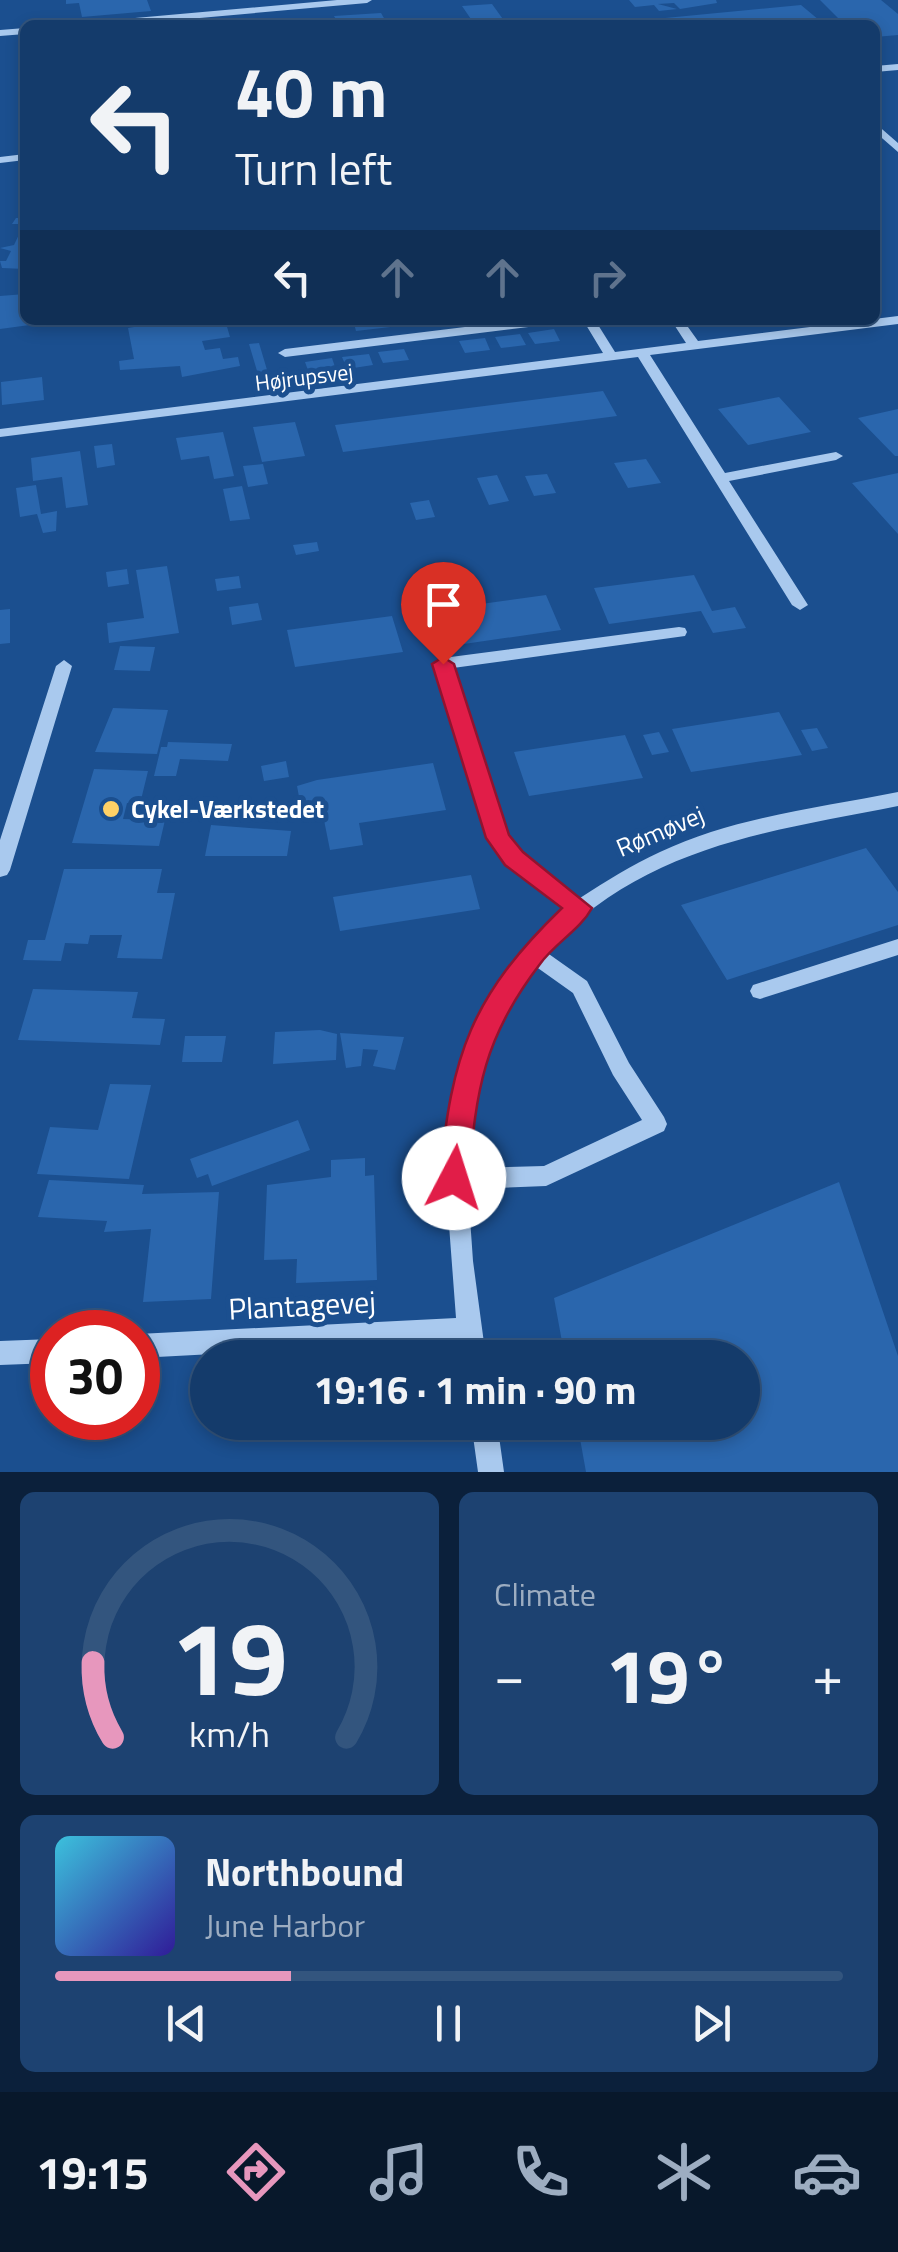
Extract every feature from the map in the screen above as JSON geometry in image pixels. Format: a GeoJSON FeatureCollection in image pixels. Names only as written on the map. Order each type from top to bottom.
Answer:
{"type":"FeatureCollection","features":[{"type":"Feature","properties":{"kind":"street"},"geometry":{"type":"LineString","coordinates":[[145,20],[367,0]]}},
{"type":"Feature","properties":{"kind":"street"},"geometry":{"type":"LineString","coordinates":[[880,131],[898,149]]}},
{"type":"Feature","properties":{"kind":"street","name":"Højrupsvej"},"geometry":{"type":"LineString","coordinates":[[285,353],[512,325]]}},
{"type":"Feature","properties":{"kind":"street"},"geometry":{"type":"LineString","coordinates":[[592,325],[612,358]]}},
{"type":"Feature","properties":{"kind":"street"},"geometry":{"type":"LineString","coordinates":[[681,325],[696,347]]}},
{"type":"Feature","properties":{"kind":"street","name":"Højrupsvej"},"geometry":{"type":"LineString","coordinates":[[0,433],[644,354],[822,325]]}},
{"type":"Feature","properties":{"kind":"street"},"geometry":{"type":"LineString","coordinates":[[644,354],[800,605]]}},
{"type":"Feature","properties":{"kind":"street"},"geometry":{"type":"LineString","coordinates":[[720,478],[836,456]]}},
{"type":"Feature","properties":{"kind":"street"},"geometry":{"type":"LineString","coordinates":[[579,908],[514,858],[498,838],[443,664],[679,632]]}},
{"type":"Feature","properties":{"kind":"street"},"geometry":{"type":"LineString","coordinates":[[0,870],[64,666]]}},
{"type":"Feature","properties":{"kind":"street","name":"Rømøvej"},"geometry":{"type":"LineString","coordinates":[[472,1340],[454,1178],[462,1095],[486,1022],[532,953],[579,908],[644,865],[714,838],[898,799]]}},
{"type":"Feature","properties":{"kind":"street"},"geometry":{"type":"LineString","coordinates":[[760,991],[898,946]]}},
{"type":"Feature","properties":{"kind":"street"},"geometry":{"type":"LineString","coordinates":[[454,1178],[546,1176],[656,1124],[621,1069],[580,987],[532,953]]}},
{"type":"Feature","properties":{"kind":"street","name":"Plantagevej"},"geometry":{"type":"LineString","coordinates":[[160,1345],[470,1329]]}},
{"type":"Feature","properties":{"kind":"street"},"geometry":{"type":"LineString","coordinates":[[0,1354],[30,1352]]}},
{"type":"Feature","properties":{"kind":"street"},"geometry":{"type":"LineString","coordinates":[[487,1440],[491,1472]]}},
{"type":"Feature","properties":{"kind":"building"},"geometry":{"type":"Polygon","coordinates":[[[66,0],[147,0],[151,11],[82,17],[79,3],[66,4],[66,0]]]}},
{"type":"Feature","properties":{"kind":"building"},"geometry":{"type":"Polygon","coordinates":[[[629,0],[717,3],[680,9],[674,3],[658,4],[677,9],[659,11],[654,5],[635,7],[629,0]]]}},
{"type":"Feature","properties":{"kind":"building"},"geometry":{"type":"Polygon","coordinates":[[[820,0],[881,0],[898,14],[898,35],[880,37],[880,20],[840,20],[820,0]]]}},
{"type":"Feature","properties":{"kind":"building"},"geometry":{"type":"Polygon","coordinates":[[[492,4],[504,20],[472,20],[462,6],[492,4]]]}},
{"type":"Feature","properties":{"kind":"building"},"geometry":{"type":"Polygon","coordinates":[[[801,5],[819,20],[796,19],[644,20],[801,5]]]}},
{"type":"Feature","properties":{"kind":"building"},"geometry":{"type":"Polygon","coordinates":[[[381,13],[385,20],[336,20],[334,16],[381,13]]]}},
{"type":"Feature","properties":{"kind":"building"},"geometry":{"type":"Polygon","coordinates":[[[20,232],[20,269],[2,268],[0,261],[6,261],[11,251],[0,248],[14,245],[20,232]]]}},
{"type":"Feature","properties":{"kind":"building"},"geometry":{"type":"Polygon","coordinates":[[[20,294],[20,325],[30,325],[0,329],[0,296],[20,294]]]}},
{"type":"Feature","properties":{"kind":"building"},"geometry":{"type":"Polygon","coordinates":[[[226,325],[230,337],[202,341],[205,350],[220,348],[223,359],[238,357],[240,366],[182,377],[180,366],[120,370],[119,361],[134,359],[128,328],[226,325]]]}},
{"type":"Feature","properties":{"kind":"building"},"geometry":{"type":"Polygon","coordinates":[[[354,325],[399,326],[356,331],[354,325]]]}},
{"type":"Feature","properties":{"kind":"building"},"geometry":{"type":"Polygon","coordinates":[[[554,329],[560,341],[535,344],[528,333],[554,329]]]}},
{"type":"Feature","properties":{"kind":"building"},"geometry":{"type":"Polygon","coordinates":[[[520,334],[526,345],[501,348],[495,337],[520,334]]]}},
{"type":"Feature","properties":{"kind":"building"},"geometry":{"type":"Polygon","coordinates":[[[485,338],[490,350],[465,353],[459,341],[485,338]]]}},
{"type":"Feature","properties":{"kind":"building"},"geometry":{"type":"Polygon","coordinates":[[[259,343],[270,380],[260,381],[249,344],[259,343]]]}},
{"type":"Feature","properties":{"kind":"building"},"geometry":{"type":"Polygon","coordinates":[[[404,349],[409,360],[383,363],[378,352],[404,349]]]}},
{"type":"Feature","properties":{"kind":"building"},"geometry":{"type":"Polygon","coordinates":[[[369,354],[373,365],[347,369],[342,357],[369,354]]]}},
{"type":"Feature","properties":{"kind":"building"},"geometry":{"type":"Polygon","coordinates":[[[332,358],[336,370],[309,373],[305,362],[332,358]]]}},
{"type":"Feature","properties":{"kind":"building"},"geometry":{"type":"Polygon","coordinates":[[[42,377],[44,400],[2,405],[1,382],[42,377]]]}},
{"type":"Feature","properties":{"kind":"building"},"geometry":{"type":"Polygon","coordinates":[[[603,391],[617,416],[343,452],[335,425],[603,391]]]}},
{"type":"Feature","properties":{"kind":"building"},"geometry":{"type":"Polygon","coordinates":[[[779,397],[811,432],[748,445],[718,409],[779,397]]]}},
{"type":"Feature","properties":{"kind":"building"},"geometry":{"type":"Polygon","coordinates":[[[898,409],[898,456],[895,456],[858,418],[898,409]]]}},
{"type":"Feature","properties":{"kind":"building"},"geometry":{"type":"Polygon","coordinates":[[[295,422],[305,456],[262,462],[253,427],[295,422]]]}},
{"type":"Feature","properties":{"kind":"building"},"geometry":{"type":"Polygon","coordinates":[[[223,432],[234,476],[214,479],[209,456],[181,460],[176,438],[223,432]]]}},
{"type":"Feature","properties":{"kind":"building"},"geometry":{"type":"Polygon","coordinates":[[[112,444],[115,465],[97,468],[94,446],[112,444]]]}},
{"type":"Feature","properties":{"kind":"building"},"geometry":{"type":"Polygon","coordinates":[[[80,451],[88,505],[66,508],[62,477],[33,481],[31,458],[80,451]]]}},
{"type":"Feature","properties":{"kind":"building"},"geometry":{"type":"Polygon","coordinates":[[[646,459],[661,483],[628,488],[614,463],[646,459]]]}},
{"type":"Feature","properties":{"kind":"building"},"geometry":{"type":"Polygon","coordinates":[[[263,464],[268,484],[248,487],[243,466],[263,464]]]}},
{"type":"Feature","properties":{"kind":"building"},"geometry":{"type":"Polygon","coordinates":[[[898,473],[898,534],[852,483],[898,473]]]}},
{"type":"Feature","properties":{"kind":"building"},"geometry":{"type":"Polygon","coordinates":[[[547,474],[556,493],[534,496],[525,476],[547,474]]]}},
{"type":"Feature","properties":{"kind":"building"},"geometry":{"type":"Polygon","coordinates":[[[497,475],[509,501],[489,505],[477,478],[497,475]]]}},
{"type":"Feature","properties":{"kind":"building"},"geometry":{"type":"Polygon","coordinates":[[[36,485],[41,514],[57,511],[56,531],[43,533],[37,514],[20,517],[16,488],[36,485]]]}},
{"type":"Feature","properties":{"kind":"building"},"geometry":{"type":"Polygon","coordinates":[[[242,486],[250,519],[230,521],[223,489],[242,486]]]}},
{"type":"Feature","properties":{"kind":"building"},"geometry":{"type":"Polygon","coordinates":[[[429,500],[435,517],[416,520],[410,503],[429,500]]]}},
{"type":"Feature","properties":{"kind":"building"},"geometry":{"type":"Polygon","coordinates":[[[317,542],[319,551],[296,555],[293,545],[317,542]]]}},
{"type":"Feature","properties":{"kind":"building"},"geometry":{"type":"Polygon","coordinates":[[[167,566],[179,633],[109,643],[107,623],[144,618],[136,570],[167,566]]]}},
{"type":"Feature","properties":{"kind":"building"},"geometry":{"type":"Polygon","coordinates":[[[127,569],[129,584],[108,587],[106,572],[127,569]]]}},
{"type":"Feature","properties":{"kind":"building"},"geometry":{"type":"Polygon","coordinates":[[[694,575],[712,611],[735,607],[746,628],[713,633],[701,611],[609,624],[594,588],[694,575]]]}},
{"type":"Feature","properties":{"kind":"building"},"geometry":{"type":"Polygon","coordinates":[[[239,576],[241,588],[217,591],[215,579],[239,576]]]}},
{"type":"Feature","properties":{"kind":"building"},"geometry":{"type":"Polygon","coordinates":[[[546,595],[561,630],[457,645],[445,609],[546,595]]]}},
{"type":"Feature","properties":{"kind":"building"},"geometry":{"type":"Polygon","coordinates":[[[258,603],[262,620],[232,625],[229,607],[258,603]]]}},
{"type":"Feature","properties":{"kind":"building"},"geometry":{"type":"Polygon","coordinates":[[[437,607],[442,623],[427,625],[422,609],[437,607]]]}},
{"type":"Feature","properties":{"kind":"building"},"geometry":{"type":"Polygon","coordinates":[[[10,609],[10,643],[0,644],[0,610],[10,609]]]}},
{"type":"Feature","properties":{"kind":"building"},"geometry":{"type":"Polygon","coordinates":[[[392,616],[403,652],[295,667],[287,630],[392,616]]]}},
{"type":"Feature","properties":{"kind":"building"},"geometry":{"type":"Polygon","coordinates":[[[120,646],[155,647],[150,671],[114,670],[120,646]]]}},
{"type":"Feature","properties":{"kind":"building"},"geometry":{"type":"Polygon","coordinates":[[[113,708],[168,710],[157,754],[95,752],[113,708]]]}},
{"type":"Feature","properties":{"kind":"building"},"geometry":{"type":"Polygon","coordinates":[[[779,712],[802,755],[691,772],[672,729],[779,712]]]}},
{"type":"Feature","properties":{"kind":"building"},"geometry":{"type":"Polygon","coordinates":[[[817,728],[828,748],[812,751],[801,730],[817,728]]]}},
{"type":"Feature","properties":{"kind":"building"},"geometry":{"type":"Polygon","coordinates":[[[659,732],[669,752],[652,755],[643,735],[659,732]]]}},
{"type":"Feature","properties":{"kind":"building"},"geometry":{"type":"Polygon","coordinates":[[[625,735],[643,778],[529,796],[514,752],[625,735]]]}},
{"type":"Feature","properties":{"kind":"building"},"geometry":{"type":"Polygon","coordinates":[[[168,742],[232,744],[228,761],[180,759],[176,776],[154,776],[161,747],[167,747],[168,742]]]}},
{"type":"Feature","properties":{"kind":"building"},"geometry":{"type":"Polygon","coordinates":[[[286,761],[289,777],[264,781],[261,766],[286,761]]]}},
{"type":"Feature","properties":{"kind":"building"},"geometry":{"type":"Polygon","coordinates":[[[433,763],[446,810],[359,823],[363,845],[330,850],[320,800],[300,802],[297,786],[317,780],[433,763]]]}},
{"type":"Feature","properties":{"kind":"building"},"geometry":{"type":"Polygon","coordinates":[[[94,769],[148,771],[140,804],[127,803],[123,819],[165,820],[159,846],[72,843],[94,769]]]}},
{"type":"Feature","properties":{"kind":"building"},"geometry":{"type":"Polygon","coordinates":[[[208,797],[220,809],[208,821],[196,809],[208,797]]]}},
{"type":"Feature","properties":{"kind":"building"},"geometry":{"type":"Polygon","coordinates":[[[211,825],[291,831],[287,856],[205,856],[211,825]]]}},
{"type":"Feature","properties":{"kind":"building"},"geometry":{"type":"Polygon","coordinates":[[[866,848],[898,892],[898,925],[727,980],[681,905],[866,848]]]}},
{"type":"Feature","properties":{"kind":"building"},"geometry":{"type":"Polygon","coordinates":[[[64,869],[162,869],[157,893],[175,893],[162,959],[117,958],[122,935],[90,935],[88,944],[65,943],[61,961],[23,960],[28,940],[45,940],[64,869]]]}},
{"type":"Feature","properties":{"kind":"building"},"geometry":{"type":"Polygon","coordinates":[[[471,875],[480,909],[340,931],[333,897],[471,875]]]}},
{"type":"Feature","properties":{"kind":"building"},"geometry":{"type":"Polygon","coordinates":[[[33,989],[138,992],[132,1018],[165,1019],[160,1045],[18,1040],[33,989]]]}},
{"type":"Feature","properties":{"kind":"building"},"geometry":{"type":"Polygon","coordinates":[[[320,1030],[337,1034],[336,1060],[273,1064],[275,1032],[320,1030]]]}},
{"type":"Feature","properties":{"kind":"building"},"geometry":{"type":"Polygon","coordinates":[[[340,1033],[404,1037],[395,1070],[373,1066],[378,1050],[363,1049],[361,1066],[346,1068],[340,1033]]]}},
{"type":"Feature","properties":{"kind":"building"},"geometry":{"type":"Polygon","coordinates":[[[185,1036],[226,1036],[222,1062],[182,1062],[185,1036]]]}},
{"type":"Feature","properties":{"kind":"building"},"geometry":{"type":"Polygon","coordinates":[[[110,1084],[151,1085],[129,1179],[37,1174],[50,1127],[98,1130],[110,1084]]]}},
{"type":"Feature","properties":{"kind":"building"},"geometry":{"type":"Polygon","coordinates":[[[298,1120],[310,1150],[212,1186],[208,1174],[197,1178],[190,1159],[298,1120]]]}},
{"type":"Feature","properties":{"kind":"building"},"geometry":{"type":"Polygon","coordinates":[[[365,1158],[365,1176],[374,1175],[377,1280],[296,1283],[297,1259],[264,1260],[267,1185],[331,1177],[331,1160],[365,1158]]]}},
{"type":"Feature","properties":{"kind":"building"},"geometry":{"type":"Polygon","coordinates":[[[49,1180],[144,1185],[142,1194],[219,1192],[211,1299],[143,1302],[151,1229],[104,1232],[107,1221],[38,1217],[49,1180]]]}},
{"type":"Feature","properties":{"kind":"building"},"geometry":{"type":"Polygon","coordinates":[[[839,1182],[898,1356],[898,1472],[586,1472],[580,1440],[760,1440],[760,1340],[562,1340],[554,1298],[839,1182]]]}},
{"type":"Feature","properties":{"kind":"place","name":"Cykel-Værkstedet"},"geometry":{"type":"Point","coordinates":[111,809]}},
{"type":"Feature","properties":{"kind":"route"},"geometry":{"type":"LineString","coordinates":[[443,664],[498,838],[514,858],[579,908],[532,953],[486,1022],[462,1095],[454,1178]]}}]}
